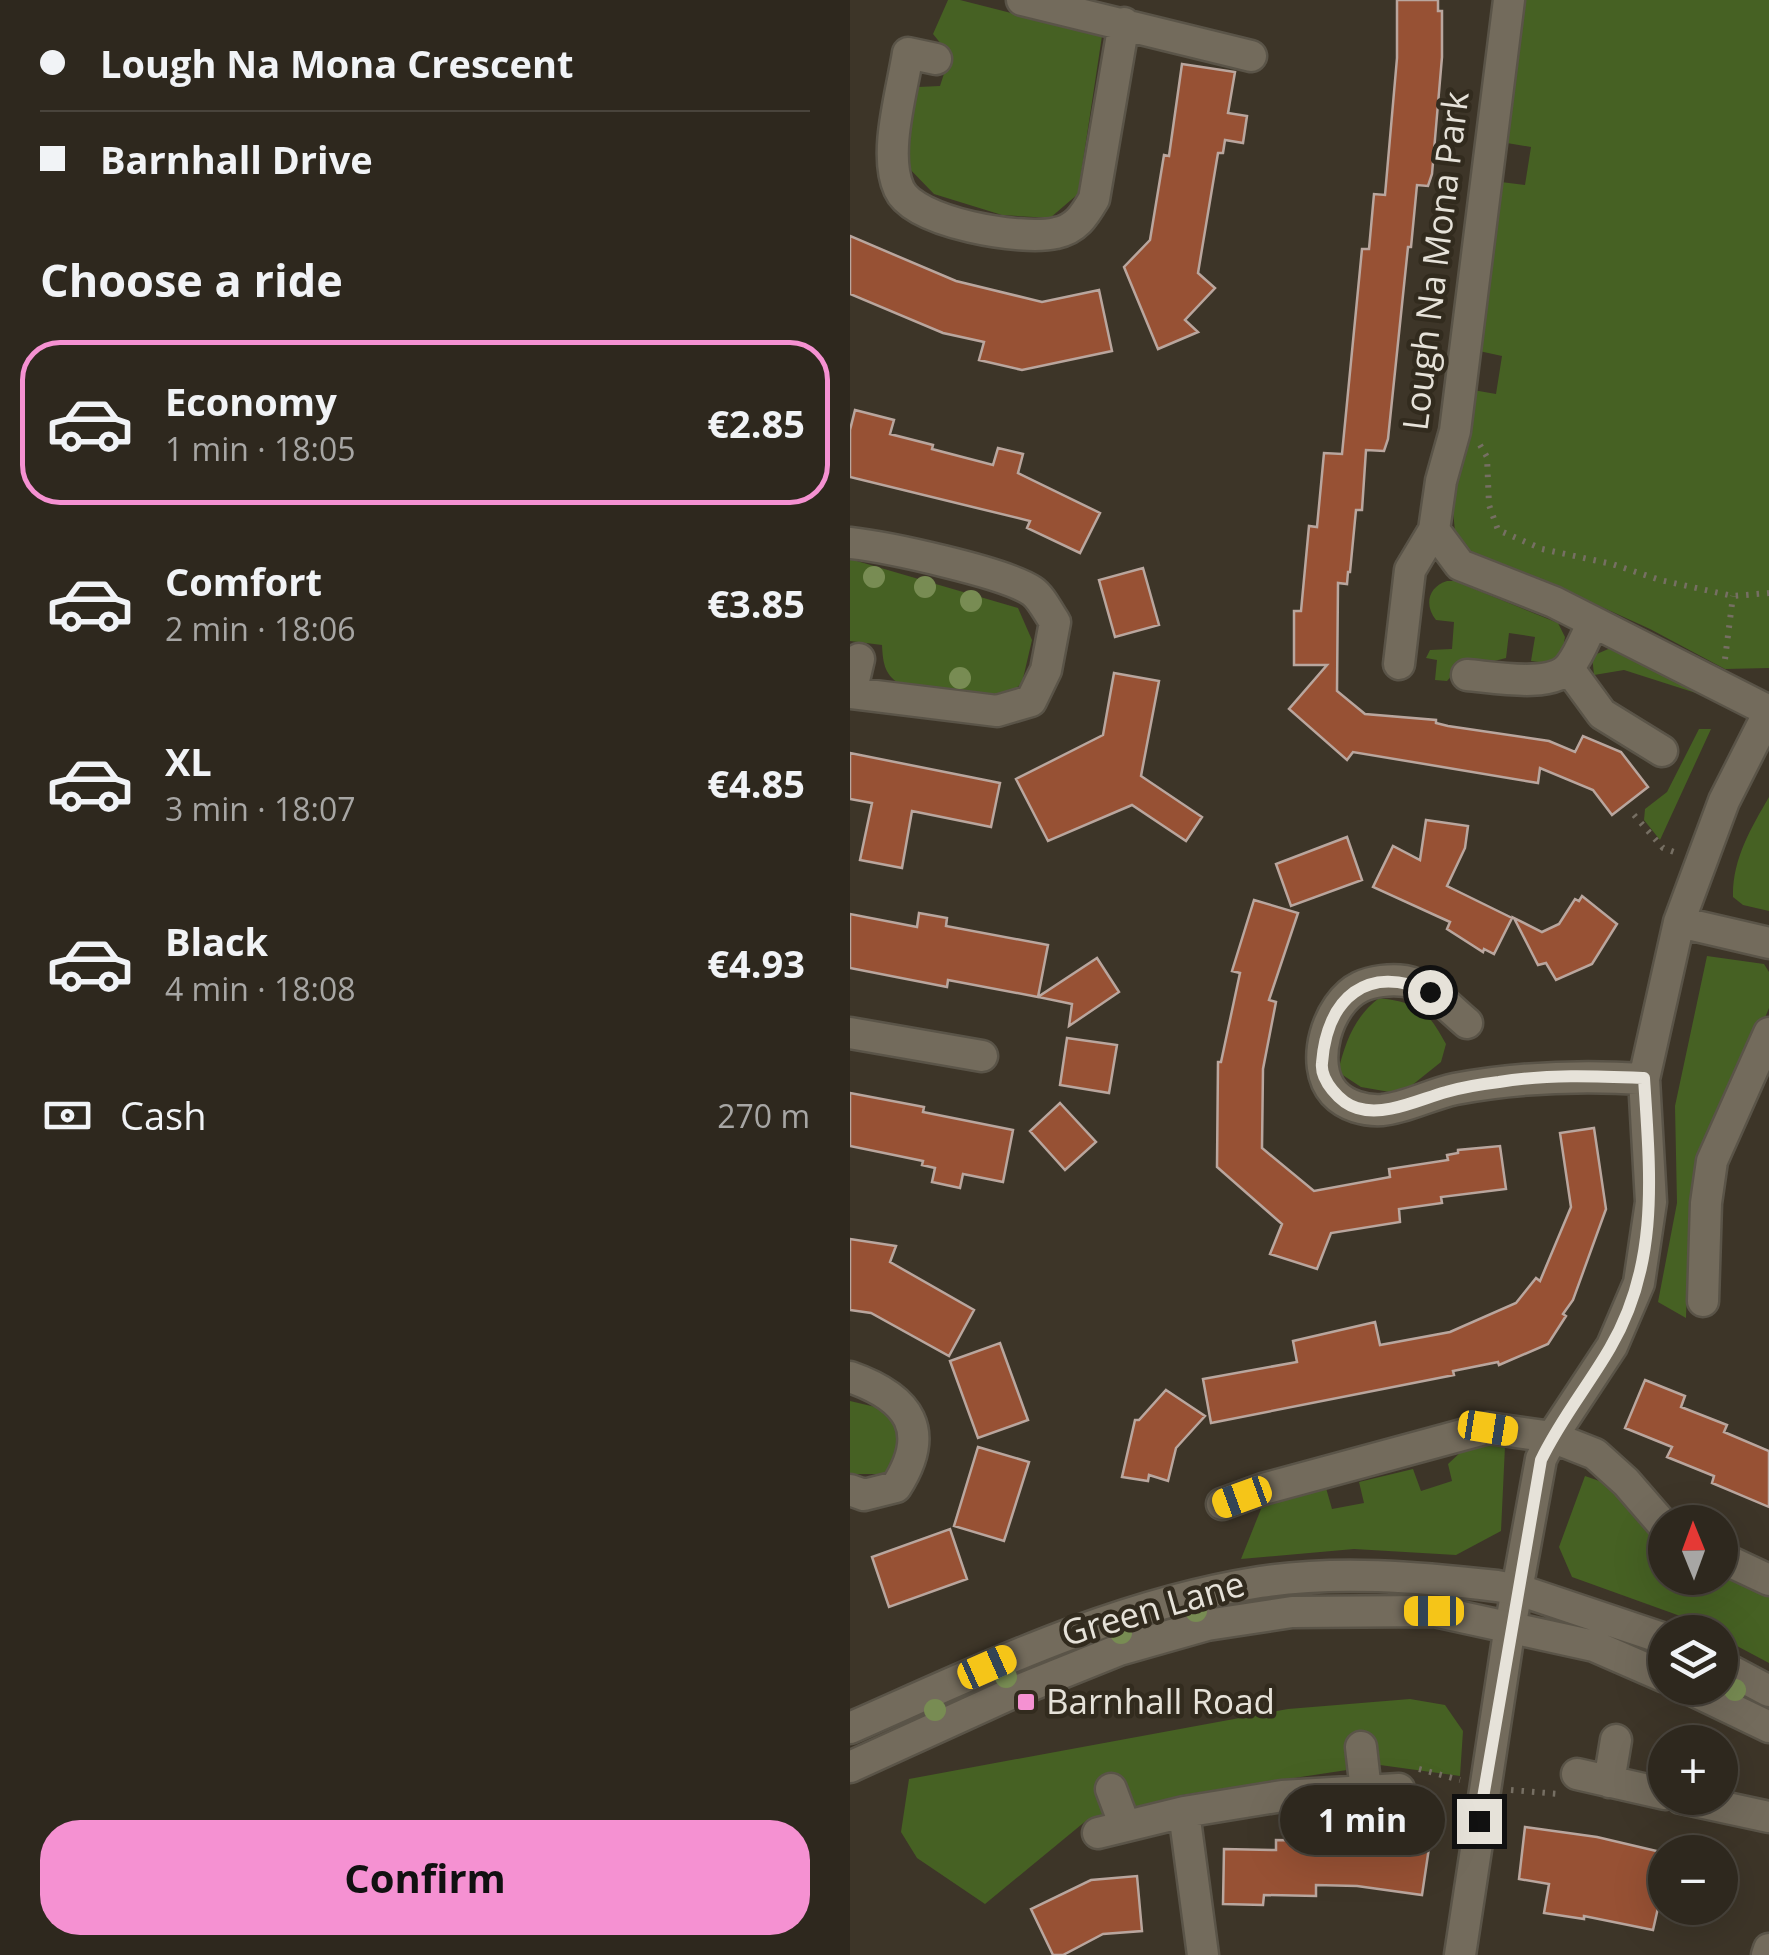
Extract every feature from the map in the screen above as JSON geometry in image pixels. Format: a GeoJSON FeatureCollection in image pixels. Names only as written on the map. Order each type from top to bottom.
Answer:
{"type":"FeatureCollection","features":[{"type":"Feature","properties":{"kind":"street"},"geometry":{"type":"LineString","coordinates":[[1022,0],[1250,56]]}},
{"type":"Feature","properties":{"kind":"street","name":"Lough Na Mona Park"},"geometry":{"type":"LineString","coordinates":[[1399,664],[1410,570],[1434,530],[1441,481],[1455,431],[1509,0]]}},
{"type":"Feature","properties":{"kind":"street"},"geometry":{"type":"LineString","coordinates":[[936,59],[908,53],[891,162],[900,194],[926,212],[992,232],[1026,236],[1058,233],[1081,221],[1094,200],[1124,23]]}},
{"type":"Feature","properties":{"kind":"street"},"geometry":{"type":"LineString","coordinates":[[1434,530],[1460,565],[1554,602],[1769,712],[1724,802],[1678,922],[1644,1078],[1651,1202],[1639,1284],[1612,1346],[1541,1460],[1460,1955]]}},
{"type":"Feature","properties":{"kind":"street"},"geometry":{"type":"LineString","coordinates":[[850,543],[951,564],[1012,582],[1034,592],[1055,622],[1046,670],[1031,701],[997,711],[851,693],[859,659]]}},
{"type":"Feature","properties":{"kind":"street"},"geometry":{"type":"LineString","coordinates":[[1467,676],[1555,678],[1568,669],[1593,622]]}},
{"type":"Feature","properties":{"kind":"street"},"geometry":{"type":"LineString","coordinates":[[1568,669],[1602,714],[1662,751]]}},
{"type":"Feature","properties":{"kind":"street"},"geometry":{"type":"LineString","coordinates":[[1678,922],[1769,943]]}},
{"type":"Feature","properties":{"kind":"street"},"geometry":{"type":"LineString","coordinates":[[1467,1023],[1430,992],[1407,982],[1384,981],[1358,988],[1337,1008],[1327,1032],[1321,1068],[1334,1093],[1356,1108],[1385,1110],[1450,1090],[1502,1081],[1573,1074],[1644,1078]]}},
{"type":"Feature","properties":{"kind":"street"},"geometry":{"type":"LineString","coordinates":[[850,1033],[982,1056]]}},
{"type":"Feature","properties":{"kind":"street"},"geometry":{"type":"LineString","coordinates":[[1703,1300],[1706,1203],[1712,1161],[1769,1033]]}},
{"type":"Feature","properties":{"kind":"street"},"geometry":{"type":"LineString","coordinates":[[850,1377],[872,1384],[896,1403],[915,1429],[916,1448],[896,1488],[864,1495],[850,1490]]}},
{"type":"Feature","properties":{"kind":"street"},"geometry":{"type":"LineString","coordinates":[[1222,1504],[1488,1428],[1552,1437],[1595,1454],[1648,1507]]}},
{"type":"Feature","properties":{"kind":"street"},"geometry":{"type":"LineString","coordinates":[[1738,1565],[1769,1580]]}},
{"type":"Feature","properties":{"kind":"street","name":"Green Lane"},"geometry":{"type":"LineString","coordinates":[[850,1728],[1055,1637],[1154,1604],[1262,1582],[1361,1575],[1427,1578],[1519,1590],[1648,1632]]}},
{"type":"Feature","properties":{"kind":"street"},"geometry":{"type":"LineString","coordinates":[[1262,1582],[1475,1600],[1511,1626]]}},
{"type":"Feature","properties":{"kind":"street"},"geometry":{"type":"LineString","coordinates":[[1519,1590],[1542,1613],[1648,1652]]}},
{"type":"Feature","properties":{"kind":"street","name":"Green Lane"},"geometry":{"type":"LineString","coordinates":[[859,1757],[1119,1650],[1207,1625],[1292,1612],[1434,1611],[1594,1646],[1648,1670]]}},
{"type":"Feature","properties":{"kind":"street"},"geometry":{"type":"LineString","coordinates":[[1738,1674],[1769,1691]]}},
{"type":"Feature","properties":{"kind":"street"},"geometry":{"type":"LineString","coordinates":[[1729,1705],[1769,1728]]}},
{"type":"Feature","properties":{"kind":"street"},"geometry":{"type":"LineString","coordinates":[[1609,1782],[1616,1740]]}},
{"type":"Feature","properties":{"kind":"street"},"geometry":{"type":"LineString","coordinates":[[1361,1747],[1366,1791]]}},
{"type":"Feature","properties":{"kind":"street"},"geometry":{"type":"LineString","coordinates":[[1577,1774],[1648,1790]]}},
{"type":"Feature","properties":{"kind":"street"},"geometry":{"type":"LineString","coordinates":[[1111,1789],[1111,1829],[1282,1796],[1398,1789]]}},
{"type":"Feature","properties":{"kind":"street"},"geometry":{"type":"LineString","coordinates":[[1738,1810],[1769,1817]]}},
{"type":"Feature","properties":{"kind":"street"},"geometry":{"type":"LineString","coordinates":[[1184,1812],[1203,1955]]}},
{"type":"Feature","properties":{"kind":"path"},"geometry":{"type":"LineString","coordinates":[[1455,431],[1478,440],[1487,457],[1489,505],[1498,530],[1542,549],[1732,596],[1769,592]]}},
{"type":"Feature","properties":{"kind":"path"},"geometry":{"type":"LineString","coordinates":[[1720,687],[1732,596]]}},
{"type":"Feature","properties":{"kind":"path"},"geometry":{"type":"LineString","coordinates":[[1634,815],[1662,848],[1701,862]]}},
{"type":"Feature","properties":{"kind":"green space"},"geometry":{"type":"Polygon","coordinates":[[[948,0],[1102,36],[1078,194],[1050,218],[1002,215],[934,194],[905,164],[918,87],[940,86],[950,55],[933,34],[948,0]]]}},
{"type":"Feature","properties":{"kind":"green space"},"geometry":{"type":"Polygon","coordinates":[[[1523,0],[1769,0],[1769,668],[1725,669],[1650,629],[1470,551],[1455,532],[1453,510],[1473,390],[1496,394],[1502,356],[1479,351],[1501,182],[1525,185],[1531,147],[1507,143],[1523,0]]]}},
{"type":"Feature","properties":{"kind":"green space"},"geometry":{"type":"Polygon","coordinates":[[[850,559],[1018,608],[1032,640],[1022,683],[1005,698],[902,686],[896,682],[886,669],[882,645],[850,641],[850,559]]]}},
{"type":"Feature","properties":{"kind":"green space"},"geometry":{"type":"Polygon","coordinates":[[[1447,581],[1558,623],[1565,637],[1562,654],[1546,663],[1531,661],[1535,637],[1509,633],[1506,658],[1456,671],[1447,681],[1435,680],[1437,660],[1426,658],[1430,650],[1452,649],[1454,622],[1436,620],[1429,603],[1432,592],[1447,581]]]}},
{"type":"Feature","properties":{"kind":"green space"},"geometry":{"type":"Polygon","coordinates":[[[1613,647],[1700,691],[1699,694],[1624,670],[1594,675],[1592,656],[1613,647]]]}},
{"type":"Feature","properties":{"kind":"green space"},"geometry":{"type":"Polygon","coordinates":[[[1699,729],[1711,729],[1660,840],[1644,820],[1645,809],[1667,792],[1699,729]]]}},
{"type":"Feature","properties":{"kind":"green space"},"geometry":{"type":"Polygon","coordinates":[[[1769,797],[1769,911],[1743,905],[1733,897],[1739,857],[1769,797]]]}},
{"type":"Feature","properties":{"kind":"green space"},"geometry":{"type":"Polygon","coordinates":[[[1707,956],[1764,964],[1769,972],[1769,1008],[1704,1167],[1686,1318],[1658,1302],[1677,1203],[1675,1106],[1707,956]]]}},
{"type":"Feature","properties":{"kind":"green space"},"geometry":{"type":"Polygon","coordinates":[[[1379,998],[1420,1010],[1446,1044],[1441,1062],[1401,1094],[1361,1087],[1338,1072],[1352,1031],[1379,998]]]}},
{"type":"Feature","properties":{"kind":"green space"},"geometry":{"type":"Polygon","coordinates":[[[850,1401],[884,1409],[907,1429],[902,1452],[887,1474],[850,1474],[850,1401]]]}},
{"type":"Feature","properties":{"kind":"green space"},"geometry":{"type":"Polygon","coordinates":[[[1487,1443],[1505,1446],[1501,1531],[1456,1555],[1354,1549],[1241,1559],[1263,1504],[1326,1488],[1332,1509],[1364,1503],[1359,1482],[1413,1469],[1421,1491],[1452,1481],[1448,1464],[1463,1450],[1487,1443]]]}},
{"type":"Feature","properties":{"kind":"green space"},"geometry":{"type":"Polygon","coordinates":[[[1585,1476],[1608,1484],[1637,1521],[1648,1528],[1648,1595],[1738,1595],[1738,1580],[1769,1594],[1769,1663],[1738,1647],[1738,1615],[1677,1615],[1572,1577],[1559,1547],[1585,1476]]]}},
{"type":"Feature","properties":{"kind":"green space"},"geometry":{"type":"Polygon","coordinates":[[[1410,1699],[1445,1705],[1463,1731],[1460,1776],[1380,1765],[1182,1795],[1087,1820],[985,1904],[917,1858],[901,1832],[909,1779],[1288,1709],[1410,1699]]]}},
{"type":"Feature","properties":{"kind":"building"},"geometry":{"type":"Polygon","coordinates":[[[1397,0],[1438,0],[1438,11],[1442,11],[1432,174],[1428,186],[1417,185],[1388,439],[1384,451],[1366,450],[1362,510],[1356,510],[1350,572],[1347,584],[1338,583],[1337,691],[1365,714],[1436,720],[1448,726],[1549,741],[1575,752],[1583,736],[1621,752],[1648,787],[1612,815],[1593,790],[1540,768],[1538,783],[1353,752],[1347,760],[1289,709],[1327,665],[1294,665],[1294,611],[1301,611],[1309,526],[1317,527],[1324,453],[1342,454],[1362,249],[1369,249],[1374,194],[1385,195],[1397,58],[1397,0]]]}},
{"type":"Feature","properties":{"kind":"building"},"geometry":{"type":"Polygon","coordinates":[[[1182,64],[1235,72],[1228,113],[1247,116],[1243,143],[1225,140],[1223,153],[1218,153],[1198,273],[1215,288],[1185,320],[1198,332],[1158,349],[1124,267],[1150,240],[1164,155],[1169,156],[1182,64]]]}},
{"type":"Feature","properties":{"kind":"building"},"geometry":{"type":"Polygon","coordinates":[[[850,236],[956,281],[1042,302],[1099,290],[1112,351],[1022,370],[979,360],[984,342],[943,333],[850,294],[850,236]]]}},
{"type":"Feature","properties":{"kind":"building"},"geometry":{"type":"Polygon","coordinates":[[[855,410],[894,420],[890,434],[993,465],[998,448],[1023,454],[1018,473],[1100,513],[1080,553],[1027,528],[1030,521],[850,477],[850,430],[855,410]]]}},
{"type":"Feature","properties":{"kind":"building"},"geometry":{"type":"Polygon","coordinates":[[[1143,568],[1159,625],[1115,637],[1099,580],[1143,568]]]}},
{"type":"Feature","properties":{"kind":"building"},"geometry":{"type":"Polygon","coordinates":[[[1114,673],[1159,681],[1141,776],[1202,817],[1186,841],[1132,805],[1048,841],[1016,779],[1103,735],[1114,673]]]}},
{"type":"Feature","properties":{"kind":"building"},"geometry":{"type":"Polygon","coordinates":[[[850,753],[1000,783],[991,827],[912,811],[902,868],[860,860],[872,803],[850,799],[850,753]]]}},
{"type":"Feature","properties":{"kind":"building"},"geometry":{"type":"Polygon","coordinates":[[[1426,820],[1468,826],[1465,848],[1447,886],[1512,918],[1494,954],[1484,949],[1483,952],[1447,929],[1450,922],[1373,887],[1393,846],[1420,860],[1426,820]]]}},
{"type":"Feature","properties":{"kind":"building"},"geometry":{"type":"Polygon","coordinates":[[[1347,837],[1362,880],[1291,906],[1276,864],[1347,837]]]}},
{"type":"Feature","properties":{"kind":"building"},"geometry":{"type":"Polygon","coordinates":[[[1582,896],[1617,924],[1592,964],[1556,980],[1546,963],[1538,965],[1514,918],[1542,932],[1559,924],[1575,899],[1579,901],[1582,896]]]}},
{"type":"Feature","properties":{"kind":"building"},"geometry":{"type":"Polygon","coordinates":[[[1254,900],[1298,913],[1269,1000],[1276,1002],[1263,1069],[1262,1148],[1314,1191],[1390,1177],[1389,1169],[1448,1160],[1447,1155],[1458,1150],[1500,1146],[1506,1189],[1441,1197],[1442,1203],[1399,1209],[1400,1222],[1331,1233],[1317,1269],[1270,1254],[1282,1224],[1217,1167],[1218,1062],[1240,973],[1232,971],[1254,900]]]}},
{"type":"Feature","properties":{"kind":"building"},"geometry":{"type":"Polygon","coordinates":[[[919,913],[947,918],[946,926],[1048,945],[1038,997],[948,980],[947,987],[850,968],[850,914],[917,927],[919,913]]]}},
{"type":"Feature","properties":{"kind":"building"},"geometry":{"type":"Polygon","coordinates":[[[1097,958],[1119,992],[1069,1026],[1072,1004],[1038,997],[1097,958]]]}},
{"type":"Feature","properties":{"kind":"building"},"geometry":{"type":"Polygon","coordinates":[[[1067,1038],[1117,1045],[1109,1093],[1060,1085],[1067,1038]]]}},
{"type":"Feature","properties":{"kind":"building"},"geometry":{"type":"Polygon","coordinates":[[[850,1093],[1013,1130],[1003,1182],[963,1174],[960,1188],[932,1182],[935,1168],[922,1165],[923,1161],[850,1146],[850,1093]]]}},
{"type":"Feature","properties":{"kind":"building"},"geometry":{"type":"Polygon","coordinates":[[[1060,1103],[1096,1142],[1065,1170],[1030,1131],[1060,1103]]]}},
{"type":"Feature","properties":{"kind":"building"},"geometry":{"type":"Polygon","coordinates":[[[1594,1128],[1606,1209],[1573,1300],[1548,1344],[1499,1365],[1498,1362],[1453,1371],[1454,1375],[1211,1423],[1203,1379],[1297,1362],[1293,1341],[1375,1322],[1380,1345],[1450,1332],[1516,1303],[1536,1278],[1540,1281],[1571,1207],[1560,1133],[1594,1128]]]}},
{"type":"Feature","properties":{"kind":"building"},"geometry":{"type":"Polygon","coordinates":[[[850,1239],[896,1246],[890,1262],[974,1310],[949,1356],[871,1313],[850,1310],[850,1239]]]}},
{"type":"Feature","properties":{"kind":"building"},"geometry":{"type":"Polygon","coordinates":[[[1000,1343],[1028,1420],[978,1438],[950,1361],[1000,1343]]]}},
{"type":"Feature","properties":{"kind":"building"},"geometry":{"type":"Polygon","coordinates":[[[1645,1380],[1685,1396],[1681,1407],[1727,1425],[1724,1432],[1769,1451],[1769,1507],[1712,1483],[1714,1476],[1667,1457],[1672,1447],[1625,1428],[1645,1380]]]}},
{"type":"Feature","properties":{"kind":"building"},"geometry":{"type":"Polygon","coordinates":[[[1166,1390],[1205,1416],[1176,1448],[1168,1481],[1149,1475],[1148,1481],[1122,1477],[1135,1420],[1166,1390]]]}},
{"type":"Feature","properties":{"kind":"building"},"geometry":{"type":"Polygon","coordinates":[[[978,1447],[1029,1462],[1004,1541],[954,1526],[978,1447]]]}},
{"type":"Feature","properties":{"kind":"building"},"geometry":{"type":"Polygon","coordinates":[[[950,1529],[967,1579],[889,1607],[872,1557],[950,1529]]]}},
{"type":"Feature","properties":{"kind":"building"},"geometry":{"type":"Polygon","coordinates":[[[1525,1827],[1648,1849],[1648,1925],[1654,1925],[1653,1930],[1584,1916],[1544,1913],[1549,1884],[1519,1879],[1525,1827]]]}},
{"type":"Feature","properties":{"kind":"building"},"geometry":{"type":"Polygon","coordinates":[[[1331,1830],[1430,1841],[1422,1895],[1316,1885],[1316,1896],[1264,1895],[1263,1905],[1223,1904],[1224,1849],[1276,1850],[1276,1840],[1331,1841],[1331,1830]]]}},
{"type":"Feature","properties":{"kind":"building"},"geometry":{"type":"Polygon","coordinates":[[[1137,1876],[1142,1931],[1103,1934],[1063,1955],[1053,1955],[1031,1909],[1091,1880],[1137,1876]]]}},
{"type":"Feature","properties":{"kind":"place","name":"Barnhall Road"},"geometry":{"type":"Point","coordinates":[1026,1702]}},
{"type":"Feature","properties":{"kind":"route"},"geometry":{"type":"LineString","coordinates":[[1430,992],[1407,982],[1384,981],[1358,988],[1337,1008],[1327,1032],[1321,1068],[1334,1093],[1356,1108],[1385,1110],[1450,1090],[1502,1081],[1573,1074],[1644,1078],[1651,1202],[1639,1284],[1612,1346],[1541,1460],[1479,1821]]}}]}
